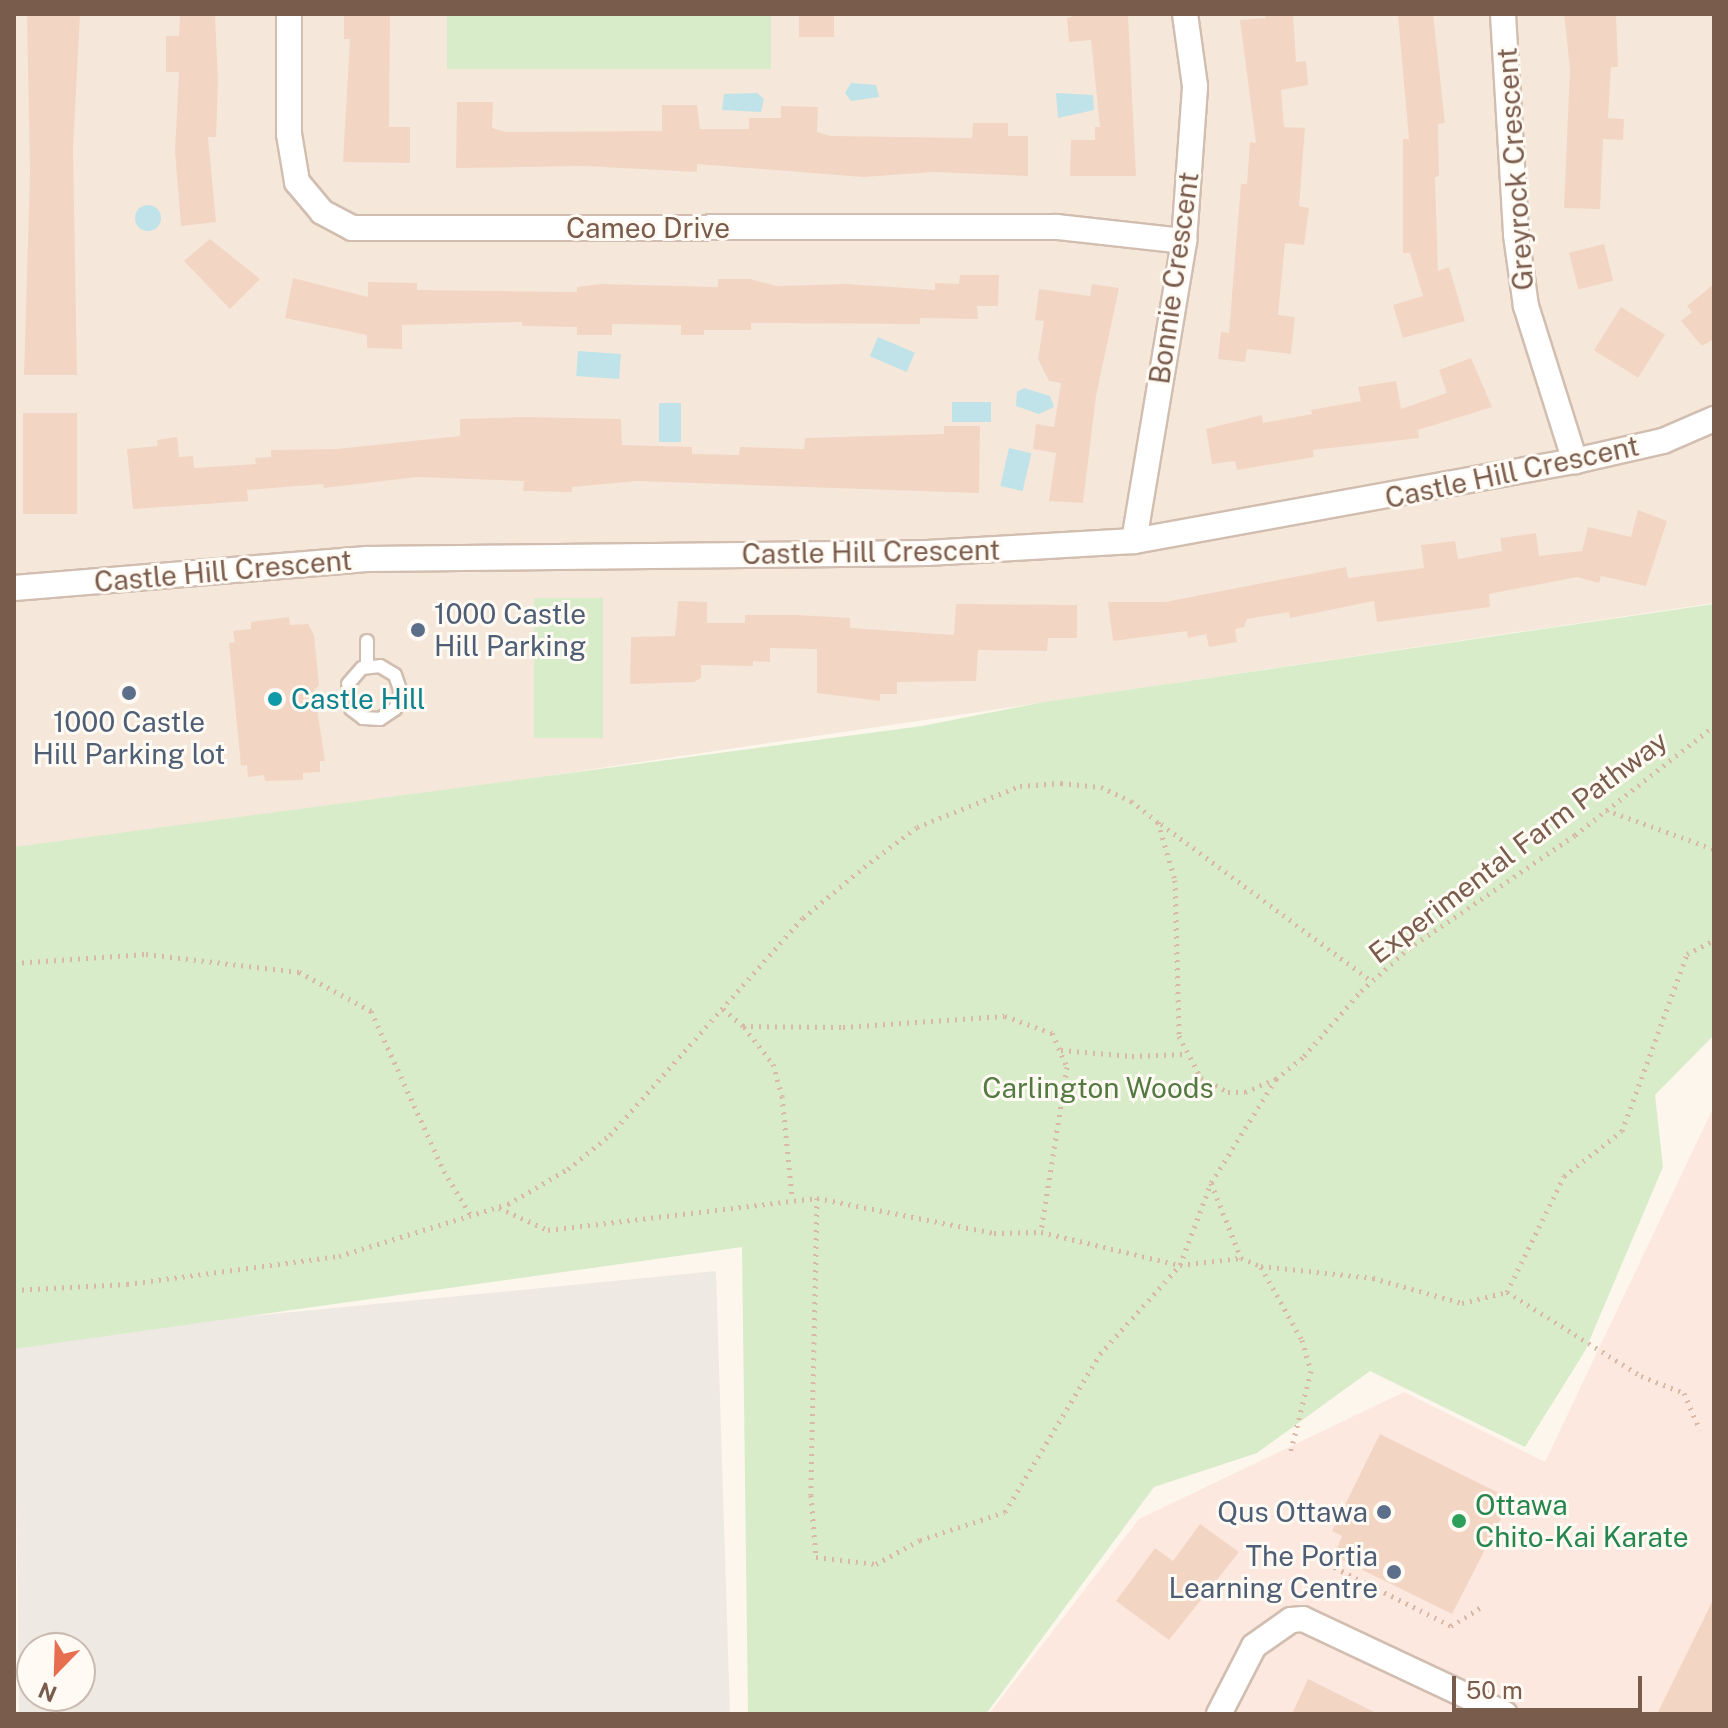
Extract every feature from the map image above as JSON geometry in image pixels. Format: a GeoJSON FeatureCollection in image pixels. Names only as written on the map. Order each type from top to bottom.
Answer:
{"type":"FeatureCollection","features":[{"type":"Feature","properties":{"kind":"street","name":"Cameo Drive"},"geometry":{"type":"LineString","coordinates":[[289,14],[289,134],[297,182],[322,212],[352,228],[1057,227],[1184,241]]}},
{"type":"Feature","properties":{"kind":"street","name":"Bonnie Crescent"},"geometry":{"type":"LineString","coordinates":[[1134,541],[1184,241],[1195,86],[1185,14]]}},
{"type":"Feature","properties":{"kind":"street","name":"Greyrock Crescent"},"geometry":{"type":"LineString","coordinates":[[1503,14],[1516,235],[1526,306],[1575,461]]}},
{"type":"Feature","properties":{"kind":"street","name":"Castle Hill Crescent"},"geometry":{"type":"LineString","coordinates":[[14,588],[367,559],[927,553],[1134,541],[1575,461],[1663,441],[1714,419]]}},
{"type":"Feature","properties":{"kind":"street"},"geometry":{"type":"LineString","coordinates":[[1219,1714],[1254,1646],[1291,1620],[1303,1619],[1505,1714]]}},
{"type":"Feature","properties":{"kind":"lane"},"geometry":{"type":"LineString","coordinates":[[367,641],[367,666]]}},
{"type":"Feature","properties":{"kind":"lane"},"geometry":{"type":"LineString","coordinates":[[348,684],[367,666],[380,666],[395,675],[400,701],[380,719],[363,718],[351,709]]}},
{"type":"Feature","properties":{"kind":"path","name":"Experimental Farm Pathway"},"geometry":{"type":"LineString","coordinates":[[1185,1054],[1201,1078],[1228,1092],[1245,1092],[1276,1079],[1372,981],[1408,949],[1606,810],[1714,726]]}},
{"type":"Feature","properties":{"kind":"path"},"geometry":{"type":"LineString","coordinates":[[14,1290],[127,1284],[339,1256],[498,1207],[568,1169],[610,1135],[803,918],[864,867],[917,827],[975,801],[1020,786],[1061,783],[1101,787],[1131,801],[1372,981]]}},
{"type":"Feature","properties":{"kind":"path"},"geometry":{"type":"LineString","coordinates":[[1606,810],[1714,849]]}},
{"type":"Feature","properties":{"kind":"path"},"geometry":{"type":"LineString","coordinates":[[1060,1050],[1132,1056],[1185,1054],[1174,982],[1175,880],[1158,822]]}},
{"type":"Feature","properties":{"kind":"path"},"geometry":{"type":"LineString","coordinates":[[1507,1292],[1564,1176],[1622,1131],[1687,954],[1714,940]]}},
{"type":"Feature","properties":{"kind":"path"},"geometry":{"type":"LineString","coordinates":[[14,963],[146,954],[299,972],[371,1011],[444,1171],[472,1217]]}},
{"type":"Feature","properties":{"kind":"path"},"geometry":{"type":"LineString","coordinates":[[723,1009],[743,1026],[773,1064],[782,1096],[792,1197]]}},
{"type":"Feature","properties":{"kind":"path"},"geometry":{"type":"LineString","coordinates":[[743,1026],[843,1027],[1005,1016],[1052,1033],[1067,1067],[1041,1232]]}},
{"type":"Feature","properties":{"kind":"path"},"geometry":{"type":"LineString","coordinates":[[817,1198],[811,1495],[816,1557],[876,1564],[920,1540],[1005,1512],[1100,1354],[1180,1265],[1211,1183],[1276,1079]]}},
{"type":"Feature","properties":{"kind":"path"},"geometry":{"type":"LineString","coordinates":[[1211,1183],[1241,1258]]}},
{"type":"Feature","properties":{"kind":"path"},"geometry":{"type":"LineString","coordinates":[[498,1207],[548,1230],[792,1197],[817,1198],[994,1233],[1041,1232],[1180,1265],[1241,1258],[1261,1266],[1373,1278],[1462,1303],[1507,1292],[1641,1376],[1684,1393],[1700,1430]]}},
{"type":"Feature","properties":{"kind":"path"},"geometry":{"type":"LineString","coordinates":[[1261,1266],[1302,1340],[1311,1371],[1290,1454]]}},
{"type":"Feature","properties":{"kind":"path"},"geometry":{"type":"LineString","coordinates":[[1320,1560],[1451,1626],[1484,1605]]}},
{"type":"Feature","properties":{"kind":"shaded area"},"geometry":{"type":"Polygon","coordinates":[[[14,14],[1714,14],[1714,603],[14,855],[14,14]]]}},
{"type":"Feature","properties":{"kind":"shaded area"},"geometry":{"type":"Polygon","coordinates":[[[1714,1106],[1714,1714],[989,1714],[1139,1519],[1404,1392],[1545,1462],[1714,1106]]]}},
{"type":"Feature","properties":{"kind":"shaded area"},"geometry":{"type":"Polygon","coordinates":[[[716,1271],[730,1714],[19,1714],[96,1712],[96,1632],[18,1632],[14,1339],[716,1271]]]}},
{"type":"Feature","properties":{"kind":"green space"},"geometry":{"type":"Polygon","coordinates":[[[447,14],[771,14],[771,69],[447,69],[447,14]]]}},
{"type":"Feature","properties":{"kind":"green space"},"geometry":{"type":"Polygon","coordinates":[[[534,598],[603,598],[603,738],[534,738],[534,598]]]}},
{"type":"Feature","properties":{"kind":"green space","name":"Carlington Woods"},"geometry":{"type":"Polygon","coordinates":[[[1714,604],[1714,1035],[1655,1095],[1663,1167],[1585,1351],[1525,1447],[1370,1371],[1257,1453],[1154,1487],[986,1714],[748,1714],[742,1247],[14,1349],[14,847],[922,726],[1044,702],[1714,604]]]}},
{"type":"Feature","properties":{"kind":"water"},"geometry":{"type":"Polygon","coordinates":[[[851,83],[876,85],[879,97],[851,101],[845,93],[851,83]]]}},
{"type":"Feature","properties":{"kind":"water"},"geometry":{"type":"Polygon","coordinates":[[[757,93],[764,99],[761,112],[722,110],[724,94],[757,93]]]}},
{"type":"Feature","properties":{"kind":"water"},"geometry":{"type":"Polygon","coordinates":[[[1056,93],[1093,95],[1094,110],[1058,118],[1056,93]]]}},
{"type":"Feature","properties":{"kind":"water"},"geometry":{"type":"Polygon","coordinates":[[[148,205],[157,209],[161,218],[157,227],[148,231],[139,227],[135,218],[139,209],[148,205]]]}},
{"type":"Feature","properties":{"kind":"water"},"geometry":{"type":"Polygon","coordinates":[[[878,337],[915,353],[907,372],[870,356],[878,337]]]}},
{"type":"Feature","properties":{"kind":"water"},"geometry":{"type":"Polygon","coordinates":[[[578,351],[621,354],[619,379],[576,376],[578,351]]]}},
{"type":"Feature","properties":{"kind":"water"},"geometry":{"type":"Polygon","coordinates":[[[1024,388],[1050,396],[1054,407],[1039,414],[1016,406],[1017,392],[1024,388]]]}},
{"type":"Feature","properties":{"kind":"water"},"geometry":{"type":"Polygon","coordinates":[[[952,402],[991,402],[991,422],[952,422],[952,402]]]}},
{"type":"Feature","properties":{"kind":"water"},"geometry":{"type":"Polygon","coordinates":[[[659,403],[681,403],[681,442],[659,442],[659,403]]]}},
{"type":"Feature","properties":{"kind":"water"},"geometry":{"type":"Polygon","coordinates":[[[1009,448],[1031,453],[1023,491],[1000,486],[1009,448]]]}},
{"type":"Feature","properties":{"kind":"building"},"geometry":{"type":"Polygon","coordinates":[[[27,14],[80,14],[73,148],[77,375],[24,375],[30,173],[27,14]]]}},
{"type":"Feature","properties":{"kind":"building"},"geometry":{"type":"Polygon","coordinates":[[[180,14],[215,14],[218,82],[216,137],[208,137],[216,222],[181,226],[175,151],[179,72],[166,72],[166,36],[179,36],[180,14]]]}},
{"type":"Feature","properties":{"kind":"building"},"geometry":{"type":"Polygon","coordinates":[[[344,14],[390,14],[389,127],[410,127],[410,163],[343,162],[350,39],[344,39],[344,14]]]}},
{"type":"Feature","properties":{"kind":"building"},"geometry":{"type":"Polygon","coordinates":[[[799,14],[834,14],[834,37],[799,37],[799,14]]]}},
{"type":"Feature","properties":{"kind":"building"},"geometry":{"type":"Polygon","coordinates":[[[1081,14],[1128,14],[1136,176],[1070,176],[1071,140],[1095,140],[1095,127],[1100,127],[1091,40],[1069,42],[1067,18],[1081,14]]]}},
{"type":"Feature","properties":{"kind":"building"},"geometry":{"type":"Polygon","coordinates":[[[1265,14],[1293,14],[1296,62],[1306,61],[1308,85],[1281,90],[1284,127],[1305,128],[1299,206],[1309,208],[1304,245],[1285,243],[1278,315],[1295,317],[1291,354],[1247,349],[1245,362],[1218,359],[1221,332],[1229,333],[1241,184],[1247,184],[1250,142],[1256,143],[1240,20],[1266,18],[1265,14]]]}},
{"type":"Feature","properties":{"kind":"building"},"geometry":{"type":"Polygon","coordinates":[[[1433,14],[1445,123],[1438,124],[1439,176],[1435,177],[1438,271],[1449,267],[1465,321],[1403,338],[1393,305],[1423,296],[1410,253],[1403,253],[1403,139],[1409,139],[1398,16],[1433,14]]]}},
{"type":"Feature","properties":{"kind":"building"},"geometry":{"type":"Polygon","coordinates":[[[1564,14],[1616,14],[1618,67],[1611,67],[1608,118],[1624,119],[1623,140],[1603,139],[1600,209],[1564,208],[1570,69],[1564,14]]]}},
{"type":"Feature","properties":{"kind":"building"},"geometry":{"type":"Polygon","coordinates":[[[457,102],[493,102],[492,128],[506,132],[662,131],[662,105],[697,105],[700,129],[749,129],[749,118],[781,118],[781,106],[818,107],[817,132],[831,136],[972,138],[973,123],[1008,123],[1008,136],[1028,136],[1028,176],[934,172],[863,177],[697,164],[697,172],[584,166],[456,168],[457,102]]]}},
{"type":"Feature","properties":{"kind":"building"},"geometry":{"type":"Polygon","coordinates":[[[210,239],[260,279],[230,309],[184,261],[210,239]]]}},
{"type":"Feature","properties":{"kind":"building"},"geometry":{"type":"Polygon","coordinates":[[[1604,244],[1613,281],[1578,290],[1569,253],[1604,244]]]}},
{"type":"Feature","properties":{"kind":"building"},"geometry":{"type":"Polygon","coordinates":[[[960,275],[999,275],[998,306],[977,306],[978,319],[920,318],[920,324],[751,323],[751,330],[704,330],[704,335],[681,335],[681,325],[612,324],[612,335],[577,335],[577,327],[522,326],[522,322],[402,325],[402,349],[367,348],[367,335],[285,318],[293,278],[368,297],[368,282],[417,283],[417,290],[577,292],[577,287],[602,284],[718,287],[718,279],[750,279],[776,286],[847,284],[935,290],[935,283],[959,284],[960,275]]]}},
{"type":"Feature","properties":{"kind":"building"},"geometry":{"type":"Polygon","coordinates":[[[1092,284],[1119,288],[1096,396],[1083,503],[1049,501],[1056,453],[1033,449],[1036,424],[1054,427],[1061,383],[1049,381],[1038,359],[1044,321],[1035,320],[1039,289],[1090,296],[1092,284]]]}},
{"type":"Feature","properties":{"kind":"building"},"geometry":{"type":"Polygon","coordinates":[[[1714,284],[1714,339],[1702,346],[1681,321],[1692,312],[1687,306],[1714,284]]]}},
{"type":"Feature","properties":{"kind":"building"},"geometry":{"type":"Polygon","coordinates":[[[1621,307],[1665,335],[1638,378],[1594,350],[1621,307]]]}},
{"type":"Feature","properties":{"kind":"building"},"geometry":{"type":"Polygon","coordinates":[[[1471,358],[1492,407],[1418,430],[1419,438],[1313,450],[1314,457],[1237,470],[1235,461],[1212,464],[1206,429],[1262,415],[1263,423],[1312,414],[1311,410],[1361,401],[1358,387],[1396,381],[1401,409],[1447,393],[1439,370],[1471,358]]]}},
{"type":"Feature","properties":{"kind":"building"},"geometry":{"type":"Polygon","coordinates":[[[23,413],[77,413],[77,514],[23,514],[23,413]]]}},
{"type":"Feature","properties":{"kind":"building"},"geometry":{"type":"Polygon","coordinates":[[[460,419],[621,419],[622,445],[692,447],[692,454],[739,455],[740,447],[804,449],[805,438],[944,434],[944,426],[980,426],[979,493],[637,481],[572,487],[572,492],[523,491],[524,481],[417,477],[324,488],[323,484],[247,490],[248,501],[133,509],[127,449],[158,446],[157,440],[177,437],[179,457],[193,456],[194,468],[256,464],[255,458],[271,457],[271,450],[337,449],[460,436],[460,419]]]}},
{"type":"Feature","properties":{"kind":"building"},"geometry":{"type":"Polygon","coordinates":[[[1638,510],[1667,521],[1646,586],[1601,576],[1599,583],[1577,577],[1489,594],[1490,607],[1377,622],[1374,601],[1290,618],[1289,612],[1247,619],[1244,627],[1235,629],[1237,642],[1209,647],[1206,634],[1188,638],[1187,631],[1113,641],[1108,602],[1165,602],[1346,567],[1348,578],[1424,568],[1421,545],[1455,541],[1458,559],[1502,551],[1500,538],[1536,533],[1539,556],[1582,551],[1588,527],[1631,537],[1638,510]]]}},
{"type":"Feature","properties":{"kind":"building"},"geometry":{"type":"Polygon","coordinates":[[[678,601],[707,602],[707,623],[745,623],[745,615],[797,615],[850,618],[850,628],[954,635],[956,604],[1077,605],[1077,638],[1048,638],[1047,651],[978,650],[976,681],[897,682],[897,694],[880,694],[880,701],[817,693],[817,649],[770,648],[770,662],[753,661],[753,666],[701,665],[701,678],[694,682],[630,684],[631,637],[675,636],[678,601]]]}},
{"type":"Feature","properties":{"kind":"building","name":"Castle Hill"},"geometry":{"type":"Polygon","coordinates":[[[289,617],[290,625],[308,624],[314,635],[319,685],[314,690],[325,761],[320,761],[320,772],[303,773],[303,780],[265,781],[264,775],[248,777],[247,765],[241,766],[229,643],[235,642],[233,631],[251,629],[251,622],[289,617]]]}},
{"type":"Feature","properties":{"kind":"building"},"geometry":{"type":"Polygon","coordinates":[[[1380,1434],[1511,1499],[1452,1614],[1334,1556],[1342,1536],[1332,1531],[1380,1434]]]}},
{"type":"Feature","properties":{"kind":"building"},"geometry":{"type":"Polygon","coordinates":[[[1200,1524],[1239,1552],[1169,1640],[1116,1601],[1155,1548],[1173,1561],[1200,1524]]]}},
{"type":"Feature","properties":{"kind":"building"},"geometry":{"type":"Polygon","coordinates":[[[1714,1598],[1714,1714],[1657,1714],[1714,1598]]]}},
{"type":"Feature","properties":{"kind":"building"},"geometry":{"type":"Polygon","coordinates":[[[1308,1679],[1378,1714],[1292,1714],[1308,1679]]]}},
{"type":"Feature","properties":{"kind":"place","name":"1000 Castle Hill Parking"},"geometry":{"type":"Point","coordinates":[418,630]}},
{"type":"Feature","properties":{"kind":"place","name":"1000 Castle Hill Parking lot"},"geometry":{"type":"Point","coordinates":[129,693]}},
{"type":"Feature","properties":{"kind":"place","name":"Castle Hill"},"geometry":{"type":"Point","coordinates":[275,699]}},
{"type":"Feature","properties":{"kind":"place","name":"Qus Ottawa"},"geometry":{"type":"Point","coordinates":[1384,1512]}},
{"type":"Feature","properties":{"kind":"place","name":"Ottawa Chito-Kai Karate"},"geometry":{"type":"Point","coordinates":[1459,1521]}},
{"type":"Feature","properties":{"kind":"place","name":"The Portia Learning Centre"},"geometry":{"type":"Point","coordinates":[1394,1572]}}]}
